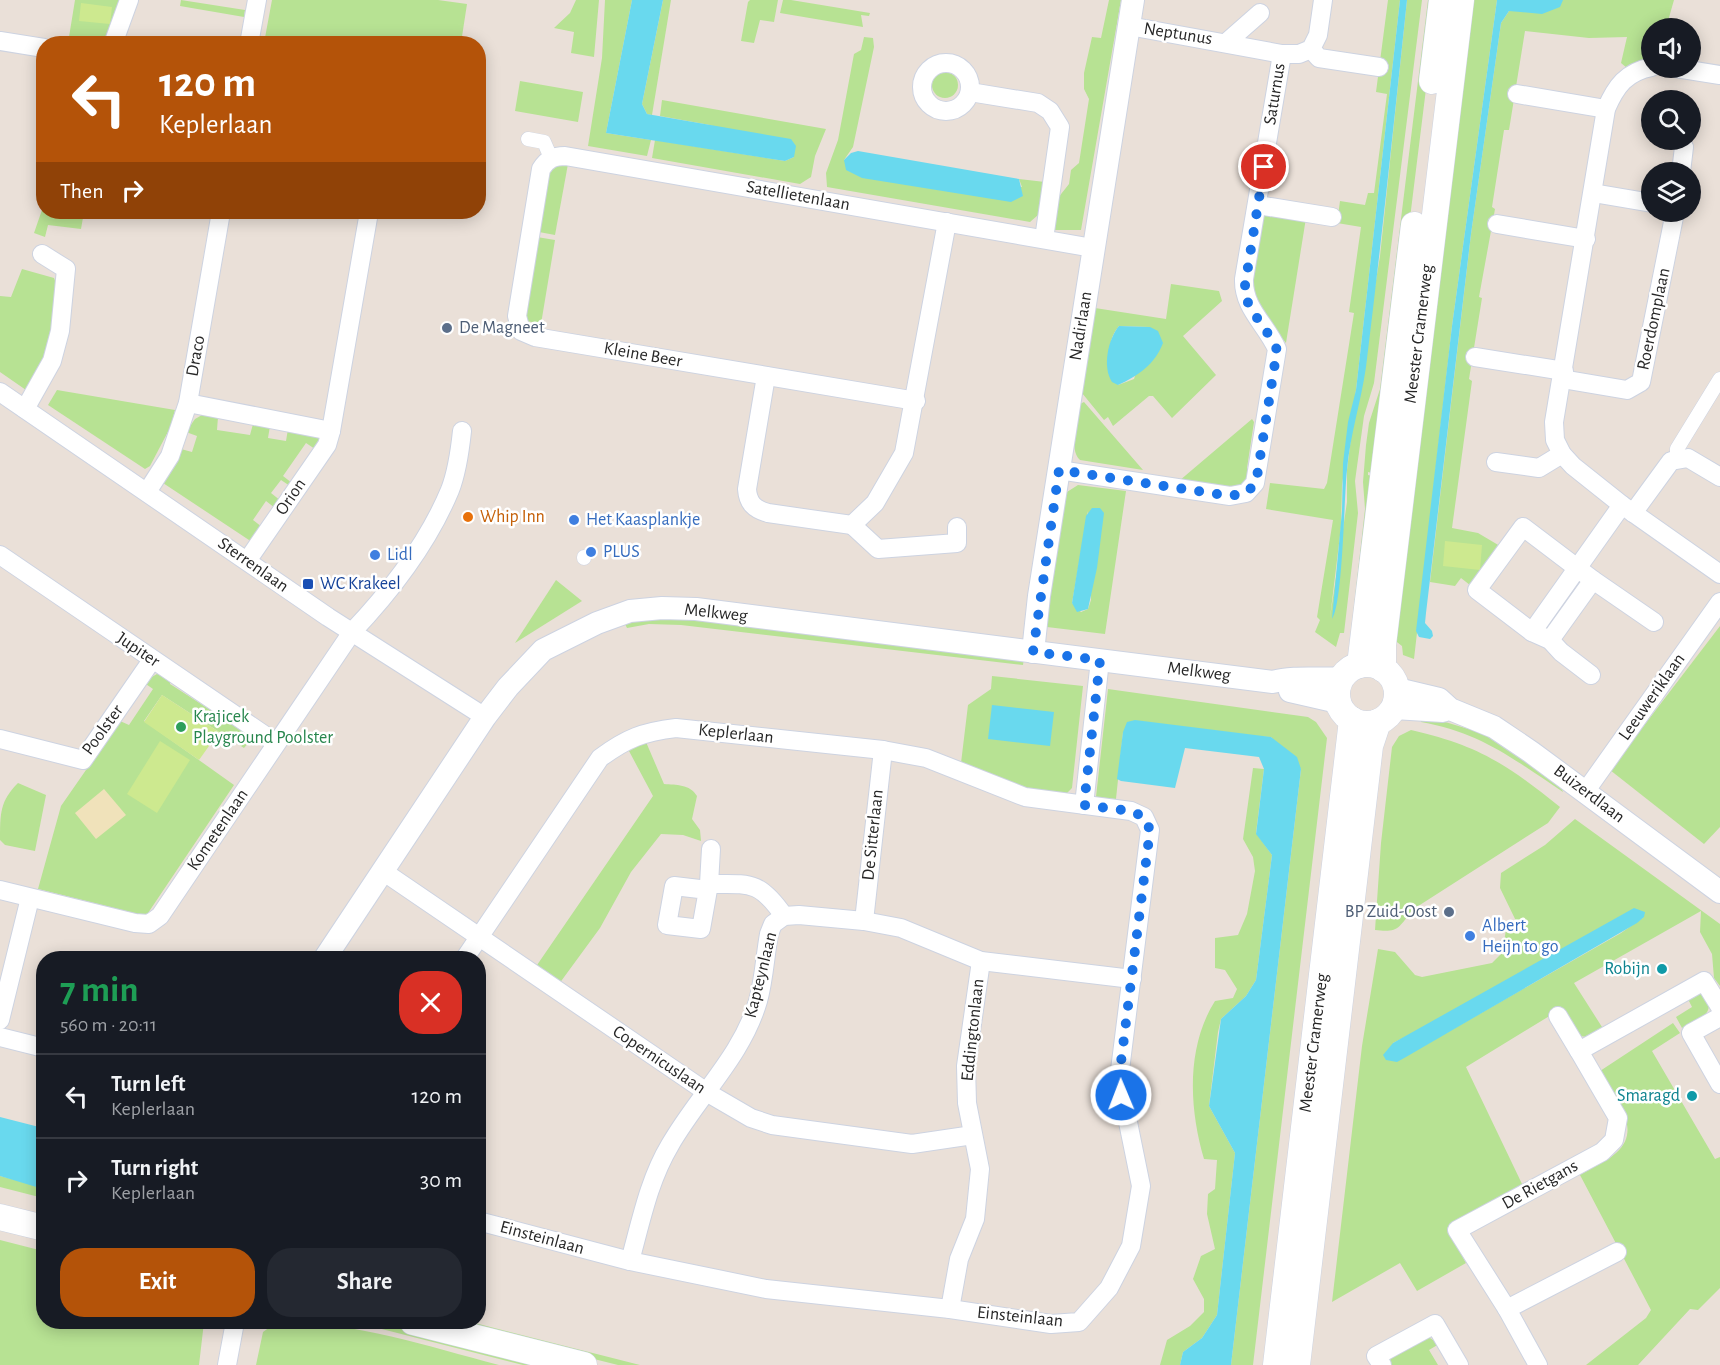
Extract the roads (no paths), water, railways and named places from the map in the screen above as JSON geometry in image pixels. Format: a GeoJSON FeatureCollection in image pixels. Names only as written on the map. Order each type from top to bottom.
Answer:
{"type":"FeatureCollection","features":[{"type":"Feature","properties":{"kind":"main road","name":"Meester Cramerweg"},"geometry":{"type":"LineString","coordinates":[[1276,1365],[1368,694],[1442,0]]}},
{"type":"Feature","properties":{"kind":"main road","name":"Meester Cramerweg"},"geometry":{"type":"LineString","coordinates":[[1297,1365],[1370,746],[1368,694],[1385,621],[1461,0]]}},
{"type":"Feature","properties":{"kind":"main road"},"geometry":{"type":"LineString","coordinates":[[0,1217],[36,1226]]}},
{"type":"Feature","properties":{"kind":"main road"},"geometry":{"type":"LineString","coordinates":[[441,1329],[584,1365]]}},
{"type":"Feature","properties":{"kind":"street"},"geometry":{"type":"LineString","coordinates":[[116,36],[129,0]]}},
{"type":"Feature","properties":{"kind":"street"},"geometry":{"type":"LineString","coordinates":[[250,36],[257,0]]}},
{"type":"Feature","properties":{"kind":"street","name":"Nadirlaan"},"geometry":{"type":"LineString","coordinates":[[1033,652],[1093,248],[1133,0]]}},
{"type":"Feature","properties":{"kind":"street"},"geometry":{"type":"LineString","coordinates":[[1323,0],[1318,34],[1311,49],[1319,58],[1379,67]]}},
{"type":"Feature","properties":{"kind":"street","name":"Neptunus"},"geometry":{"type":"LineString","coordinates":[[1227,42],[1260,13]]}},
{"type":"Feature","properties":{"kind":"street","name":"Neptunus"},"geometry":{"type":"LineString","coordinates":[[1129,26],[1227,42],[1282,54],[1299,54],[1311,49]]}},
{"type":"Feature","properties":{"kind":"street"},"geometry":{"type":"LineString","coordinates":[[0,41],[36,47]]}},
{"type":"Feature","properties":{"kind":"street","name":"Saturnus"},"geometry":{"type":"LineString","coordinates":[[1059,470],[1230,496],[1241,495],[1251,489],[1258,476],[1277,350],[1272,337],[1247,304],[1244,292],[1282,54]]}},
{"type":"Feature","properties":{"kind":"street"},"geometry":{"type":"LineString","coordinates":[[1641,69],[1623,79],[1614,90],[1606,109],[1554,422],[1556,440],[1562,454],[1573,466],[1628,509],[1720,574]]}},
{"type":"Feature","properties":{"kind":"street"},"geometry":{"type":"LineString","coordinates":[[1701,72],[1720,75]]}},
{"type":"Feature","properties":{"kind":"street"},"geometry":{"type":"LineString","coordinates":[[970,92],[1038,103],[1050,111],[1060,126],[1044,239]]}},
{"type":"Feature","properties":{"kind":"street"},"geometry":{"type":"LineString","coordinates":[[1517,94],[1606,109]]}},
{"type":"Feature","properties":{"kind":"street"},"geometry":{"type":"LineString","coordinates":[[528,139],[543,142],[551,158]]}},
{"type":"Feature","properties":{"kind":"street","name":"Satellietenlaan"},"geometry":{"type":"LineString","coordinates":[[551,158],[566,156],[1093,248]]}},
{"type":"Feature","properties":{"kind":"street","name":"Kleine Beer"},"geometry":{"type":"LineString","coordinates":[[551,158],[542,169],[540,179],[517,316],[521,331],[535,337],[916,401]]}},
{"type":"Feature","properties":{"kind":"street"},"geometry":{"type":"LineString","coordinates":[[1593,193],[1641,201]]}},
{"type":"Feature","properties":{"kind":"street"},"geometry":{"type":"LineString","coordinates":[[1258,205],[1332,217]]}},
{"type":"Feature","properties":{"kind":"street","name":"Draco"},"geometry":{"type":"LineString","coordinates":[[147,492],[170,456],[188,403],[220,219]]}},
{"type":"Feature","properties":{"kind":"street","name":"Orion"},"geometry":{"type":"LineString","coordinates":[[247,561],[327,445],[346,361],[368,219]]}},
{"type":"Feature","properties":{"kind":"street"},"geometry":{"type":"LineString","coordinates":[[852,525],[875,503],[904,453],[916,401],[947,222]]}},
{"type":"Feature","properties":{"kind":"street","name":"Roerdomplaan"},"geometry":{"type":"LineString","coordinates":[[1475,357],[1627,390],[1641,381],[1673,222]]}},
{"type":"Feature","properties":{"kind":"street"},"geometry":{"type":"LineString","coordinates":[[1497,224],[1586,239]]}},
{"type":"Feature","properties":{"kind":"street"},"geometry":{"type":"LineString","coordinates":[[25,409],[52,362],[63,303],[66,269],[42,254]]}},
{"type":"Feature","properties":{"kind":"street"},"geometry":{"type":"LineString","coordinates":[[766,376],[747,489],[748,499],[759,510],[852,525],[878,549],[957,543],[957,527]]}},
{"type":"Feature","properties":{"kind":"street"},"geometry":{"type":"LineString","coordinates":[[1677,460],[1677,449],[1720,379]]}},
{"type":"Feature","properties":{"kind":"street","name":"Sterrenlaan"},"geometry":{"type":"LineString","coordinates":[[0,392],[352,632],[485,717]]}},
{"type":"Feature","properties":{"kind":"street"},"geometry":{"type":"LineString","coordinates":[[188,403],[331,431]]}},
{"type":"Feature","properties":{"kind":"street","name":"Kometenlaan"},"geometry":{"type":"LineString","coordinates":[[0,890],[135,923],[149,924],[159,916],[352,632],[381,602],[428,533],[450,489],[463,427]]}},
{"type":"Feature","properties":{"kind":"street"},"geometry":{"type":"LineString","coordinates":[[1496,462],[1539,468],[1562,454]]}},
{"type":"Feature","properties":{"kind":"street"},"geometry":{"type":"LineString","coordinates":[[1532,632],[1577,568],[1671,460],[1688,458],[1720,477]]}},
{"type":"Feature","properties":{"kind":"street"},"geometry":{"type":"LineString","coordinates":[[1591,675],[1561,652],[1550,640],[1532,632],[1478,590],[1523,527],[1593,580],[1654,622]]}},
{"type":"Feature","properties":{"kind":"street","name":"Jupiter"},"geometry":{"type":"LineString","coordinates":[[0,555],[276,743]]}},
{"type":"Feature","properties":{"kind":"street"},"geometry":{"type":"LineString","coordinates":[[1550,640],[1593,580]]}},
{"type":"Feature","properties":{"kind":"street","name":"Leeuweriklaan"},"geometry":{"type":"LineString","coordinates":[[1585,792],[1720,602]]}},
{"type":"Feature","properties":{"kind":"street","name":"Melkweg"},"geometry":{"type":"LineString","coordinates":[[330,951],[485,717],[508,687],[543,650],[597,623],[630,612],[662,608],[696,609],[1273,682],[1287,678],[1318,680],[1368,694]]}},
{"type":"Feature","properties":{"kind":"street","name":"Poolster"},"geometry":{"type":"LineString","coordinates":[[0,739],[83,760],[152,660]]}},
{"type":"Feature","properties":{"kind":"street"},"geometry":{"type":"LineString","coordinates":[[1084,805],[1100,660]]}},
{"type":"Feature","properties":{"kind":"street","name":"Buizerdlaan"},"geometry":{"type":"LineString","coordinates":[[1368,694],[1436,712],[1450,709],[1494,727],[1720,892]]}},
{"type":"Feature","properties":{"kind":"street","name":"Keplerlaan"},"geometry":{"type":"LineString","coordinates":[[481,936],[600,758],[622,741],[646,731],[676,728],[883,750],[926,758],[1025,797],[1131,811],[1144,817]]}},
{"type":"Feature","properties":{"kind":"street","name":"De Sitterlaan"},"geometry":{"type":"LineString","coordinates":[[864,921],[883,750]]}},
{"type":"Feature","properties":{"kind":"street","name":"Einsteinlaan"},"geometry":{"type":"LineString","coordinates":[[486,1223],[630,1261],[766,1289],[950,1309],[1051,1324],[1079,1322],[1110,1288],[1131,1246],[1141,1186],[1119,1078],[1149,845],[1150,830],[1144,817]]}},
{"type":"Feature","properties":{"kind":"street","name":"Kapteynlaan"},"geometry":{"type":"LineString","coordinates":[[711,849],[708,887],[750,884],[769,895],[784,916]]}},
{"type":"Feature","properties":{"kind":"street","name":"Copernicuslaan"},"geometry":{"type":"LineString","coordinates":[[384,872],[708,1093],[751,1118],[772,1125],[912,1144],[973,1135]]}},
{"type":"Feature","properties":{"kind":"street"},"geometry":{"type":"LineString","coordinates":[[0,1020],[30,898]]}},
{"type":"Feature","properties":{"kind":"street","name":"Kapteynlaan"},"geometry":{"type":"LineString","coordinates":[[630,1261],[649,1190],[670,1144],[708,1093],[746,1031],[758,1001],[769,934],[773,924],[784,916],[799,915],[864,921],[901,928],[981,961],[1132,979]]}},
{"type":"Feature","properties":{"kind":"street"},"geometry":{"type":"LineString","coordinates":[[470,951],[481,936]]}},
{"type":"Feature","properties":{"kind":"street","name":"Eddingtonlaan"},"geometry":{"type":"LineString","coordinates":[[950,1309],[959,1258],[975,1219],[980,1169],[967,1103],[966,1066],[981,961]]}},
{"type":"Feature","properties":{"kind":"street"},"geometry":{"type":"LineString","coordinates":[[1579,1051],[1704,981],[1720,1007]]}},
{"type":"Feature","properties":{"kind":"street","name":"De Rietgans"},"geometry":{"type":"LineString","coordinates":[[1538,1365],[1507,1309],[1457,1230],[1602,1152],[1614,1140],[1618,1118],[1558,1016]]}},
{"type":"Feature","properties":{"kind":"street"},"geometry":{"type":"LineString","coordinates":[[1720,1017],[1691,1033],[1720,1084]]}},
{"type":"Feature","properties":{"kind":"street"},"geometry":{"type":"LineString","coordinates":[[0,1037],[36,1046]]}},
{"type":"Feature","properties":{"kind":"street"},"geometry":{"type":"LineString","coordinates":[[1507,1309],[1617,1252]]}},
{"type":"Feature","properties":{"kind":"street"},"geometry":{"type":"LineString","coordinates":[[1382,1365],[1376,1356],[1435,1324],[1459,1365]]}},
{"type":"Feature","properties":{"kind":"street"},"geometry":{"type":"LineString","coordinates":[[227,1365],[234,1329]]}},
{"type":"Feature","properties":{"kind":"water"},"geometry":{"type":"Polygon","coordinates":[[[632,0],[663,0],[642,104],[647,114],[791,139],[796,146],[794,157],[785,161],[606,133],[632,0]]]}},
{"type":"Feature","properties":{"kind":"water"},"geometry":{"type":"Polygon","coordinates":[[[1400,0],[1407,0],[1387,184],[1366,367],[1348,457],[1339,593],[1332,619],[1342,511],[1343,463],[1348,422],[1356,390],[1400,0]]]}},
{"type":"Feature","properties":{"kind":"water"},"geometry":{"type":"Polygon","coordinates":[[[1497,0],[1563,0],[1560,7],[1542,14],[1509,11],[1501,23],[1471,234],[1426,613],[1425,623],[1433,636],[1430,639],[1419,637],[1416,631],[1452,326],[1497,0]]]}},
{"type":"Feature","properties":{"kind":"water"},"geometry":{"type":"Polygon","coordinates":[[[858,151],[1019,179],[1023,196],[1011,202],[862,178],[846,170],[844,160],[851,153],[858,151]]]}},
{"type":"Feature","properties":{"kind":"water"},"geometry":{"type":"Polygon","coordinates":[[[1119,326],[1150,327],[1158,331],[1163,343],[1145,368],[1118,385],[1112,382],[1109,376],[1107,361],[1109,345],[1119,326]]]}},
{"type":"Feature","properties":{"kind":"water"},"geometry":{"type":"Polygon","coordinates":[[[1092,508],[1100,508],[1104,513],[1097,568],[1088,609],[1077,612],[1072,603],[1086,516],[1092,508]]]}},
{"type":"Feature","properties":{"kind":"water"},"geometry":{"type":"Polygon","coordinates":[[[992,705],[1054,712],[1050,746],[988,739],[992,705]]]}},
{"type":"Feature","properties":{"kind":"water"},"geometry":{"type":"Polygon","coordinates":[[[1135,720],[1271,737],[1297,757],[1301,769],[1231,1365],[1180,1365],[1183,1352],[1202,1338],[1217,1315],[1235,1153],[1209,1106],[1221,1019],[1246,996],[1256,980],[1272,855],[1256,834],[1264,769],[1259,757],[1185,748],[1175,788],[1121,781],[1117,779],[1123,732],[1127,722],[1135,720]]]}},
{"type":"Feature","properties":{"kind":"water"},"geometry":{"type":"Polygon","coordinates":[[[1634,908],[1645,912],[1644,917],[1637,923],[1397,1062],[1386,1060],[1383,1055],[1393,1043],[1634,908]]]}},
{"type":"Feature","properties":{"kind":"water"},"geometry":{"type":"Polygon","coordinates":[[[0,1117],[36,1126],[36,1187],[0,1176],[0,1117]]]}},
{"type":"Feature","properties":{"kind":"place","name":"De Magneet"},"geometry":{"type":"Point","coordinates":[447,328]}},
{"type":"Feature","properties":{"kind":"place","name":"Whip Inn"},"geometry":{"type":"Point","coordinates":[468,517]}},
{"type":"Feature","properties":{"kind":"place","name":"Het Kaasplankje"},"geometry":{"type":"Point","coordinates":[574,520]}},
{"type":"Feature","properties":{"kind":"place","name":"PLUS"},"geometry":{"type":"Point","coordinates":[591,552]}},
{"type":"Feature","properties":{"kind":"place","name":"Lidl"},"geometry":{"type":"Point","coordinates":[375,555]}},
{"type":"Feature","properties":{"kind":"place","name":"WC Krakeel"},"geometry":{"type":"Point","coordinates":[308,584]}},
{"type":"Feature","properties":{"kind":"place","name":"Krajicek Playground Poolster"},"geometry":{"type":"Point","coordinates":[181,727]}},
{"type":"Feature","properties":{"kind":"place","name":"BP Zuid-Oost"},"geometry":{"type":"Point","coordinates":[1449,912]}},
{"type":"Feature","properties":{"kind":"place","name":"Albert Heijn to go"},"geometry":{"type":"Point","coordinates":[1470,936]}},
{"type":"Feature","properties":{"kind":"place","name":"Robijn"},"geometry":{"type":"Point","coordinates":[1662,969]}},
{"type":"Feature","properties":{"kind":"place","name":"Smaragd"},"geometry":{"type":"Point","coordinates":[1692,1096]}}]}
